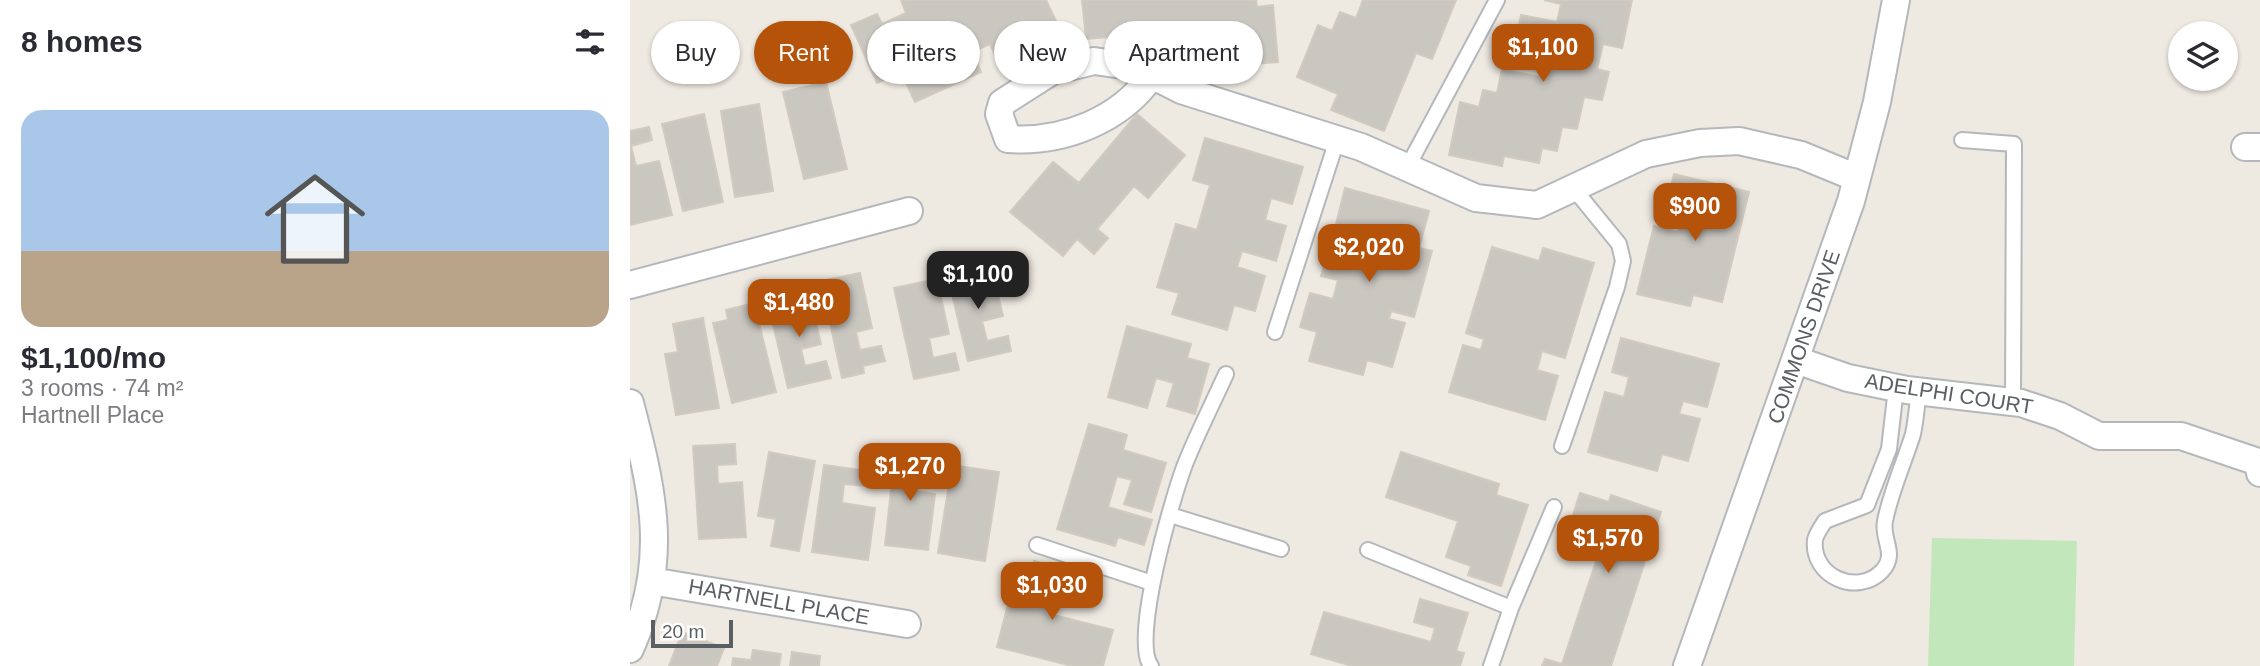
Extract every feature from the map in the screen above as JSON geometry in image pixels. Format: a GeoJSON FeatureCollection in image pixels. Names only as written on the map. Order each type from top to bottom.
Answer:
{"type":"FeatureCollection","features":[{"type":"Feature","properties":{"kind":"street","name":"COMMONS DRIVE"},"geometry":{"type":"LineString","coordinates":[[1688,666],[1857,178],[1877,102],[1896,0]]}},
{"type":"Feature","properties":{"kind":"street"},"geometry":{"type":"LineString","coordinates":[[1094,61],[1136,67],[1152,75],[1140,92],[1122,107],[1075,133],[1028,141],[1007,139],[1001,129],[999,114],[1003,103],[1021,88],[1052,71],[1094,61]]}},
{"type":"Feature","properties":{"kind":"street"},"geometry":{"type":"LineString","coordinates":[[1169,84],[1337,140],[1476,198],[1537,205],[1646,154],[1700,143],[1739,141],[1801,155],[1857,178]]}},
{"type":"Feature","properties":{"kind":"street"},"geometry":{"type":"LineString","coordinates":[[630,285],[909,212]]}},
{"type":"Feature","properties":{"kind":"street","name":"ADELPHI COURT"},"geometry":{"type":"LineString","coordinates":[[1796,360],[1848,378],[1907,389],[2013,401],[2041,408],[2099,436],[2181,436],[2259,465]]}},
{"type":"Feature","properties":{"kind":"street"},"geometry":{"type":"LineString","coordinates":[[630,649],[652,581],[655,533],[652,486],[632,416]]}},
{"type":"Feature","properties":{"kind":"street","name":"HARTNELL PLACE"},"geometry":{"type":"LineString","coordinates":[[652,581],[907,624]]}},
{"type":"Feature","properties":{"kind":"lane"},"geometry":{"type":"LineString","coordinates":[[1407,167],[1497,0]]}},
{"type":"Feature","properties":{"kind":"lane"},"geometry":{"type":"LineString","coordinates":[[1275,332],[1337,140]]}},
{"type":"Feature","properties":{"kind":"lane"},"geometry":{"type":"LineString","coordinates":[[1962,140],[2014,144],[2013,401]]}},
{"type":"Feature","properties":{"kind":"lane"},"geometry":{"type":"LineString","coordinates":[[1563,446],[1617,287],[1623,261],[1619,244],[1574,189]]}},
{"type":"Feature","properties":{"kind":"lane"},"geometry":{"type":"LineString","coordinates":[[1150,666],[1144,643],[1152,583],[1184,468],[1226,374]]}},
{"type":"Feature","properties":{"kind":"lane"},"geometry":{"type":"LineString","coordinates":[[1907,389],[1913,430],[1884,524],[1891,552],[1883,570],[1869,581],[1851,584],[1834,578],[1819,561],[1815,539],[1825,521],[1867,505],[1889,449],[1907,389]]}},
{"type":"Feature","properties":{"kind":"lane"},"geometry":{"type":"LineString","coordinates":[[1491,666],[1511,608],[1554,507]]}},
{"type":"Feature","properties":{"kind":"lane"},"geometry":{"type":"LineString","coordinates":[[1170,515],[1280,549]]}},
{"type":"Feature","properties":{"kind":"lane"},"geometry":{"type":"LineString","coordinates":[[1037,545],[1152,583]]}},
{"type":"Feature","properties":{"kind":"lane"},"geometry":{"type":"LineString","coordinates":[[1368,550],[1511,608]]}},
{"type":"Feature","properties":{"kind":"green space"},"geometry":{"type":"Polygon","coordinates":[[[1932,538],[2077,541],[2074,666],[1928,666],[1932,538]]]}},
{"type":"Feature","properties":{"kind":"building"},"geometry":{"type":"Polygon","coordinates":[[[901,0],[1046,0],[1056,21],[994,21],[994,53],[990,44],[980,48],[980,21],[889,21],[906,13],[901,0]]]}},
{"type":"Feature","properties":{"kind":"building"},"geometry":{"type":"Polygon","coordinates":[[[1082,0],[1256,0],[1257,7],[1273,5],[1278,62],[1263,63],[1263,21],[1104,21],[1104,37],[1090,39],[1090,21],[1084,21],[1082,0]]]}},
{"type":"Feature","properties":{"kind":"building"},"geometry":{"type":"Polygon","coordinates":[[[1363,0],[1456,0],[1432,59],[1416,53],[1384,131],[1331,110],[1338,94],[1297,77],[1318,25],[1332,31],[1340,12],[1356,18],[1363,0]]]}},
{"type":"Feature","properties":{"kind":"building"},"geometry":{"type":"Polygon","coordinates":[[[1544,0],[1632,0],[1622,48],[1603,44],[1597,69],[1609,72],[1602,100],[1584,97],[1577,129],[1562,127],[1557,151],[1542,148],[1539,163],[1504,156],[1502,166],[1449,155],[1460,102],[1479,107],[1483,90],[1497,93],[1502,69],[1539,77],[1543,57],[1514,51],[1521,15],[1557,22],[1561,4],[1544,0]]]}},
{"type":"Feature","properties":{"kind":"building"},"geometry":{"type":"Polygon","coordinates":[[[877,14],[880,21],[867,21],[867,61],[853,24],[877,14]]]}},
{"type":"Feature","properties":{"kind":"building"},"geometry":{"type":"Polygon","coordinates":[[[826,84],[847,169],[804,179],[783,92],[826,84]]]}},
{"type":"Feature","properties":{"kind":"building"},"geometry":{"type":"Polygon","coordinates":[[[907,84],[955,84],[915,102],[907,84]]]}},
{"type":"Feature","properties":{"kind":"building"},"geometry":{"type":"Polygon","coordinates":[[[759,104],[773,191],[735,197],[721,111],[759,104]]]}},
{"type":"Feature","properties":{"kind":"building"},"geometry":{"type":"Polygon","coordinates":[[[704,114],[723,202],[683,211],[662,124],[704,114]]]}},
{"type":"Feature","properties":{"kind":"building"},"geometry":{"type":"Polygon","coordinates":[[[1137,114],[1185,155],[1148,198],[1134,186],[1097,229],[1108,238],[1094,254],[1077,239],[1063,256],[1010,212],[1053,162],[1079,183],[1137,114]]]}},
{"type":"Feature","properties":{"kind":"building"},"geometry":{"type":"Polygon","coordinates":[[[649,127],[652,140],[631,146],[636,166],[659,161],[672,215],[630,225],[630,131],[649,127]]]}},
{"type":"Feature","properties":{"kind":"building"},"geometry":{"type":"Polygon","coordinates":[[[1205,138],[1303,167],[1292,204],[1271,198],[1265,220],[1286,226],[1276,261],[1242,251],[1237,267],[1265,276],[1255,311],[1234,305],[1227,330],[1172,314],[1179,293],[1157,287],[1176,224],[1197,230],[1210,185],[1193,180],[1205,138]]]}},
{"type":"Feature","properties":{"kind":"building"},"geometry":{"type":"Polygon","coordinates":[[[1674,174],[1749,192],[1722,302],[1693,295],[1690,306],[1637,294],[1654,226],[1678,232],[1683,211],[1666,207],[1674,174]]]}},
{"type":"Feature","properties":{"kind":"building"},"geometry":{"type":"Polygon","coordinates":[[[1345,188],[1429,211],[1419,248],[1432,251],[1414,317],[1391,311],[1389,319],[1405,323],[1392,367],[1367,360],[1363,375],[1309,361],[1317,332],[1300,327],[1310,293],[1333,299],[1338,280],[1321,276],[1331,241],[1362,250],[1367,233],[1336,224],[1345,188]]]}},
{"type":"Feature","properties":{"kind":"building"},"geometry":{"type":"Polygon","coordinates":[[[1492,247],[1539,261],[1543,248],[1594,263],[1565,358],[1542,351],[1537,370],[1558,376],[1545,420],[1449,392],[1463,345],[1481,350],[1484,339],[1466,333],[1492,247]]]}},
{"type":"Feature","properties":{"kind":"building"},"geometry":{"type":"Polygon","coordinates":[[[990,261],[1003,316],[982,321],[987,341],[1008,336],[1011,351],[968,361],[949,282],[964,278],[961,268],[990,261]]]}},
{"type":"Feature","properties":{"kind":"building"},"geometry":{"type":"Polygon","coordinates":[[[860,273],[872,328],[856,332],[860,350],[881,346],[885,361],[863,366],[864,373],[842,378],[821,281],[860,273]]]}},
{"type":"Feature","properties":{"kind":"building"},"geometry":{"type":"Polygon","coordinates":[[[937,279],[949,334],[929,338],[933,358],[955,353],[959,370],[914,379],[894,288],[937,279]]]}},
{"type":"Feature","properties":{"kind":"building"},"geometry":{"type":"Polygon","coordinates":[[[808,288],[821,344],[801,349],[805,366],[826,361],[831,378],[788,388],[773,324],[784,321],[778,295],[808,288]]]}},
{"type":"Feature","properties":{"kind":"building"},"geometry":{"type":"Polygon","coordinates":[[[754,303],[776,392],[732,403],[713,323],[728,320],[726,310],[754,303]]]}},
{"type":"Feature","properties":{"kind":"building"},"geometry":{"type":"Polygon","coordinates":[[[703,318],[719,408],[676,415],[665,354],[678,352],[673,324],[703,318]]]}},
{"type":"Feature","properties":{"kind":"building"},"geometry":{"type":"Polygon","coordinates":[[[1127,326],[1191,344],[1187,358],[1209,364],[1195,414],[1167,406],[1174,383],[1156,378],[1147,408],[1108,397],[1127,326]]]}},
{"type":"Feature","properties":{"kind":"building"},"geometry":{"type":"Polygon","coordinates":[[[1621,338],[1719,364],[1707,407],[1683,401],[1679,414],[1700,419],[1688,461],[1662,454],[1657,471],[1588,452],[1605,392],[1624,397],[1629,377],[1612,372],[1621,338]]]}},
{"type":"Feature","properties":{"kind":"building"},"geometry":{"type":"Polygon","coordinates":[[[1089,424],[1127,435],[1123,450],[1166,463],[1151,512],[1124,504],[1132,480],[1117,476],[1108,507],[1152,520],[1144,545],[1118,537],[1115,546],[1057,529],[1089,424]]]}},
{"type":"Feature","properties":{"kind":"building"},"geometry":{"type":"Polygon","coordinates":[[[735,444],[736,464],[717,465],[718,484],[742,482],[746,537],[699,539],[693,446],[735,444]]]}},
{"type":"Feature","properties":{"kind":"building"},"geometry":{"type":"Polygon","coordinates":[[[769,452],[815,461],[799,551],[771,546],[776,519],[758,516],[769,452]]]}},
{"type":"Feature","properties":{"kind":"building"},"geometry":{"type":"Polygon","coordinates":[[[1401,452],[1499,484],[1496,495],[1528,505],[1501,586],[1468,575],[1471,566],[1446,557],[1458,521],[1386,497],[1401,452]]]}},
{"type":"Feature","properties":{"kind":"building"},"geometry":{"type":"Polygon","coordinates":[[[895,453],[942,459],[940,473],[918,470],[915,491],[935,494],[928,550],[885,545],[895,453]]]}},
{"type":"Feature","properties":{"kind":"building"},"geometry":{"type":"Polygon","coordinates":[[[824,465],[869,471],[867,486],[844,484],[842,503],[875,508],[868,560],[812,552],[824,465]]]}},
{"type":"Feature","properties":{"kind":"building"},"geometry":{"type":"Polygon","coordinates":[[[952,465],[999,472],[985,561],[938,553],[952,465]]]}},
{"type":"Feature","properties":{"kind":"building"},"geometry":{"type":"Polygon","coordinates":[[[1580,493],[1609,502],[1611,495],[1661,512],[1611,666],[1542,666],[1545,659],[1562,664],[1606,531],[1596,527],[1588,551],[1564,543],[1580,493]]]}},
{"type":"Feature","properties":{"kind":"building"},"geometry":{"type":"Polygon","coordinates":[[[1034,561],[1083,574],[1076,602],[1051,595],[1046,613],[1113,630],[1103,666],[1072,666],[997,647],[1012,589],[1026,592],[1034,561]]]}},
{"type":"Feature","properties":{"kind":"building"},"geometry":{"type":"Polygon","coordinates":[[[1420,599],[1468,613],[1456,651],[1464,653],[1460,666],[1352,666],[1311,654],[1324,612],[1431,642],[1435,628],[1414,622],[1420,599]]]}},
{"type":"Feature","properties":{"kind":"building"},"geometry":{"type":"Polygon","coordinates":[[[682,632],[724,648],[717,666],[669,666],[682,632]]]}},
{"type":"Feature","properties":{"kind":"building"},"geometry":{"type":"Polygon","coordinates":[[[753,650],[781,654],[779,666],[732,666],[733,658],[751,660],[753,650]]]}},
{"type":"Feature","properties":{"kind":"building"},"geometry":{"type":"Polygon","coordinates":[[[792,652],[820,656],[819,666],[790,666],[792,652]]]}}]}
